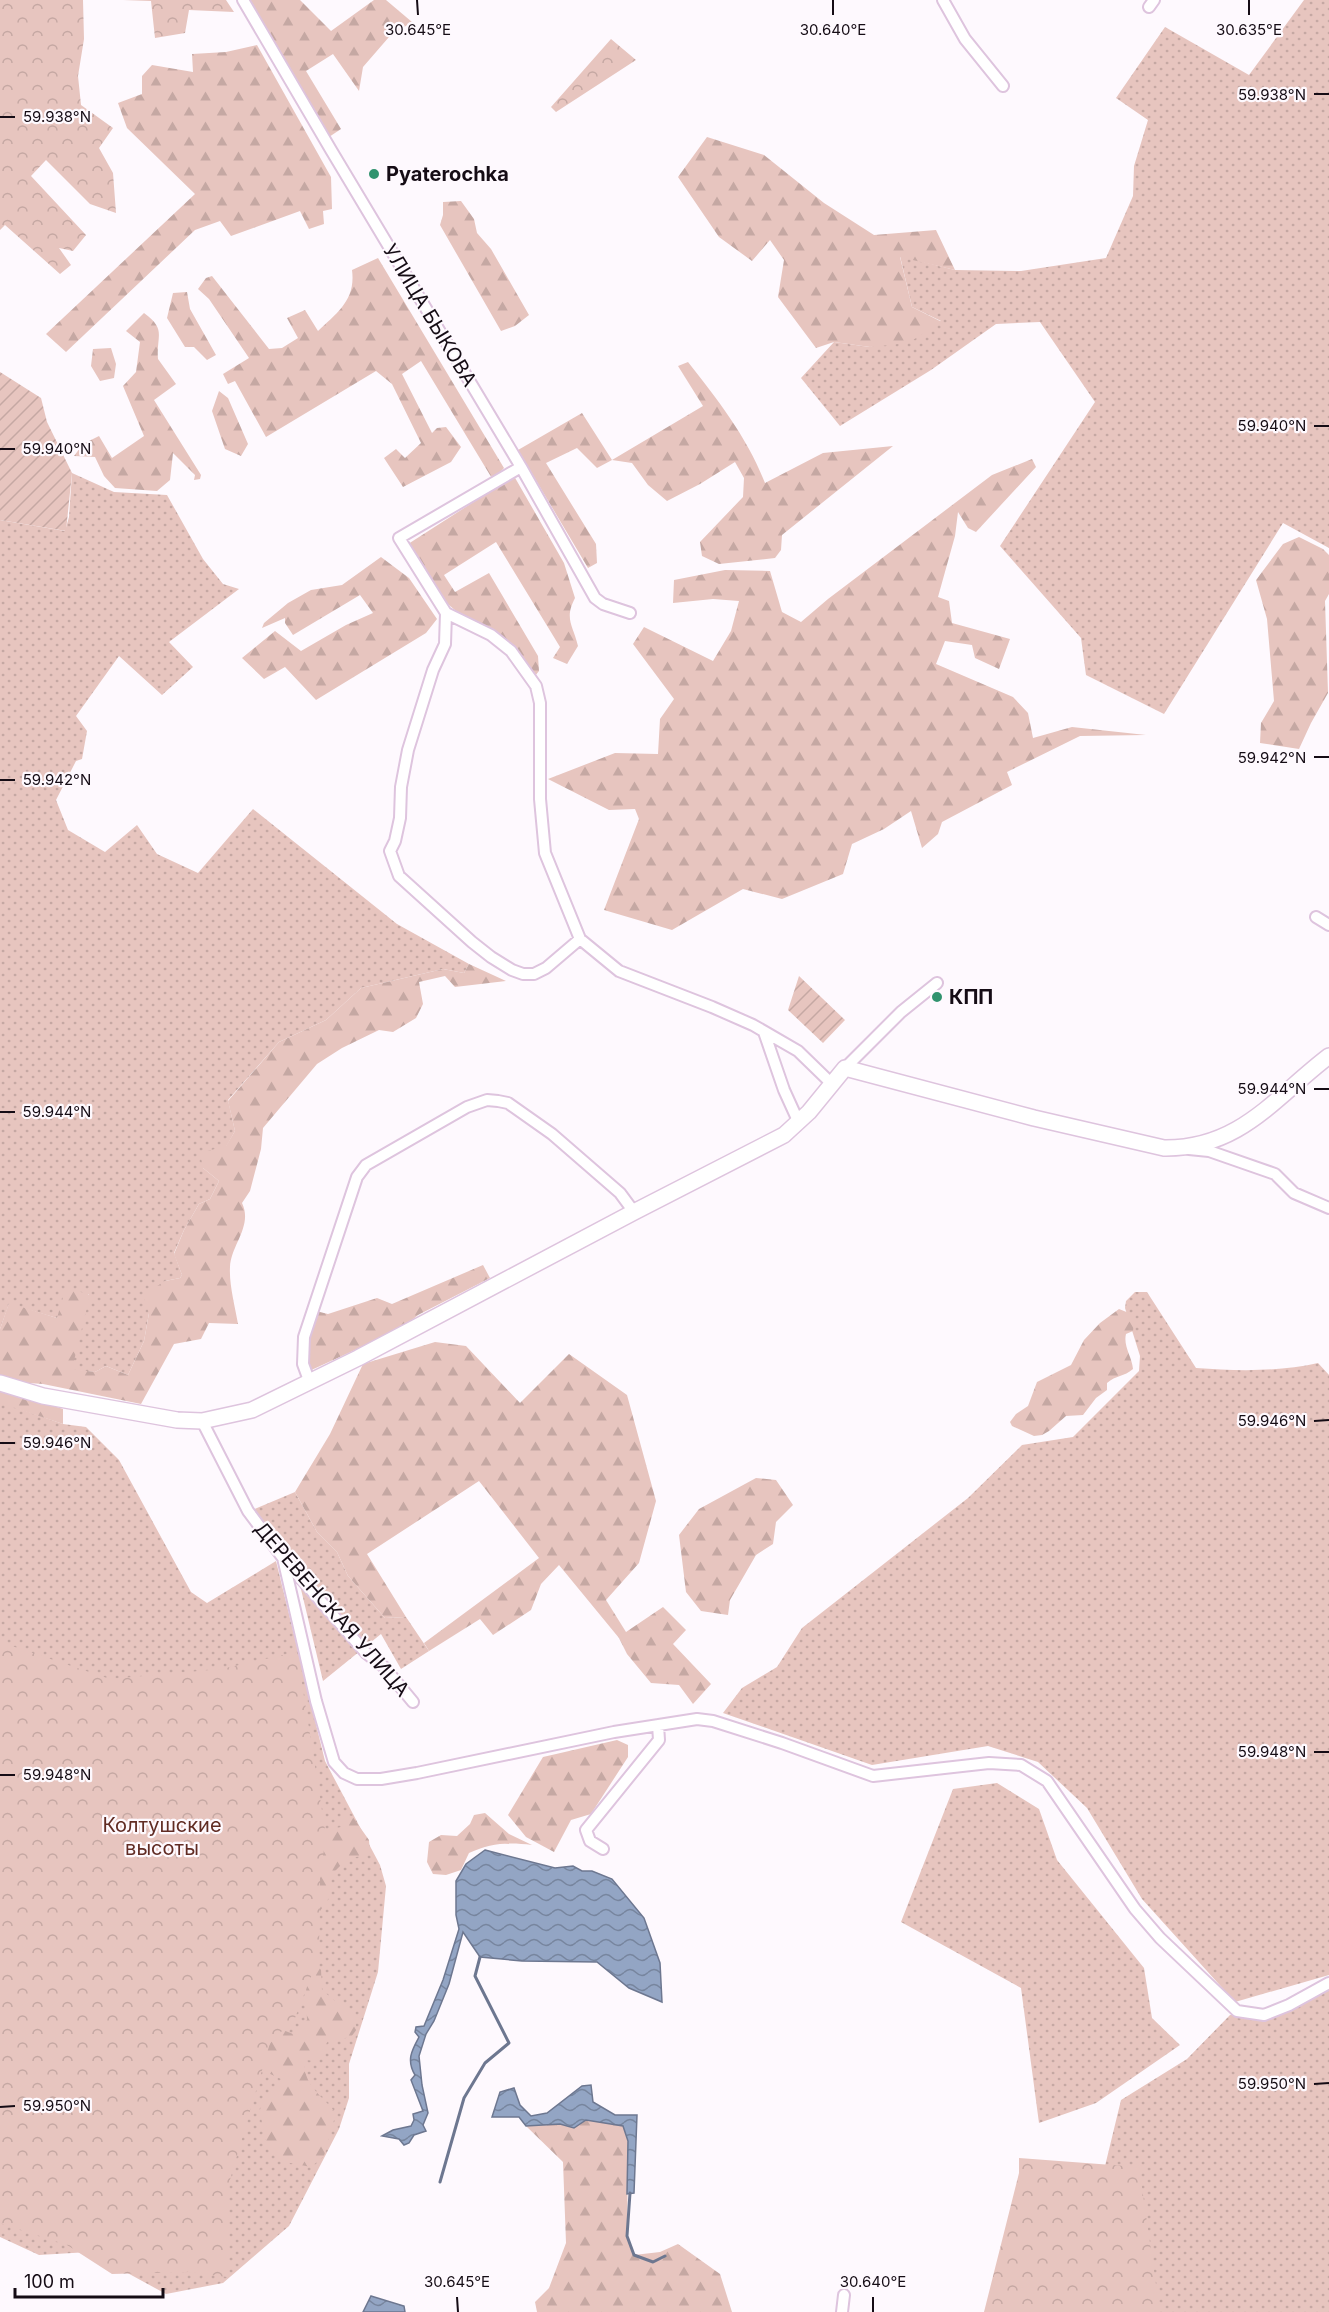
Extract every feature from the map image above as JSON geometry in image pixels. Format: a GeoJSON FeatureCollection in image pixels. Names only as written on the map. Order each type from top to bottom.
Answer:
{"type":"FeatureCollection","features":[{"type":"Feature","properties":{"kind":"street","name":"УЛИЦА БЫКОВА"},"geometry":{"type":"LineString","coordinates":[[243,0],[521,467],[595,598],[603,604],[630,613]]}},
{"type":"Feature","properties":{"kind":"street"},"geometry":{"type":"LineString","coordinates":[[943,0],[965,39],[1004,86]]}},
{"type":"Feature","properties":{"kind":"street"},"geometry":{"type":"LineString","coordinates":[[521,467],[399,538],[446,613],[491,635],[511,651],[536,686],[540,703],[540,799],[544,853],[580,939],[619,970],[712,1007],[798,1051],[833,1085]]}},
{"type":"Feature","properties":{"kind":"street"},"geometry":{"type":"LineString","coordinates":[[446,613],[445,644],[433,670],[408,750],[401,787],[400,818],[390,851],[399,876],[484,952],[512,970],[523,974],[534,974],[546,968],[580,939]]}},
{"type":"Feature","properties":{"kind":"street"},"geometry":{"type":"LineString","coordinates":[[1316,917],[1329,925]]}},
{"type":"Feature","properties":{"kind":"street"},"geometry":{"type":"LineString","coordinates":[[0,1383],[43,1396],[177,1420],[202,1421],[252,1410],[310,1383],[784,1135],[799,1123],[845,1068],[900,1012],[937,983]]}},
{"type":"Feature","properties":{"kind":"street"},"geometry":{"type":"LineString","coordinates":[[764,1032],[784,1090],[799,1123]]}},
{"type":"Feature","properties":{"kind":"street"},"geometry":{"type":"LineString","coordinates":[[1180,1148],[1197,1146],[1214,1140],[1250,1122],[1329,1056]]}},
{"type":"Feature","properties":{"kind":"street"},"geometry":{"type":"LineString","coordinates":[[845,1068],[1034,1118],[1164,1148],[1209,1151],[1275,1174],[1294,1193],[1329,1208]]}},
{"type":"Feature","properties":{"kind":"street"},"geometry":{"type":"LineString","coordinates":[[310,1383],[303,1364],[304,1337],[357,1177],[366,1165],[467,1107],[487,1100],[508,1103],[544,1128],[595,1170],[620,1193],[634,1212]]}},
{"type":"Feature","properties":{"kind":"street","name":"ДЕРЕВЕНСКАЯ УЛИЦА"},"geometry":{"type":"LineString","coordinates":[[202,1421],[248,1511],[283,1558],[366,1653],[384,1667],[413,1702]]}},
{"type":"Feature","properties":{"kind":"street"},"geometry":{"type":"LineString","coordinates":[[283,1558],[316,1701],[334,1762],[344,1773],[357,1779],[399,1776],[698,1719],[713,1721],[873,1776],[989,1763],[1021,1765],[1047,1781],[1135,1909],[1160,1938],[1237,2011],[1264,2015],[1289,2005],[1329,1983]]}},
{"type":"Feature","properties":{"kind":"street"},"geometry":{"type":"LineString","coordinates":[[603,1850],[590,1841],[586,1830],[659,1740],[658,1725]]}},
{"type":"Feature","properties":{"kind":"street"},"geometry":{"type":"LineString","coordinates":[[842,2312],[844,2295]]}},
{"type":"Feature","properties":{"kind":"green space"},"geometry":{"type":"Polygon","coordinates":[[[0,0],[83,0],[84,39],[78,76],[81,105],[113,128],[99,148],[113,173],[116,213],[90,204],[46,160],[31,176],[86,235],[73,251],[59,248],[71,265],[60,274],[5,225],[0,230],[0,0]]]}},
{"type":"Feature","properties":{"kind":"green space"},"geometry":{"type":"Polygon","coordinates":[[[123,0],[226,0],[234,12],[189,10],[185,33],[155,38],[151,1],[123,0]]]}},
{"type":"Feature","properties":{"kind":"green space"},"geometry":{"type":"Polygon","coordinates":[[[246,0],[300,0],[331,31],[374,0],[386,0],[412,22],[389,37],[363,67],[359,91],[333,54],[306,71],[341,129],[329,137],[246,0]]]}},
{"type":"Feature","properties":{"kind":"green space"},"geometry":{"type":"Polygon","coordinates":[[[1304,0],[1329,0],[1329,548],[1283,523],[1164,714],[1086,675],[1081,638],[1000,546],[1095,402],[1040,322],[996,324],[931,370],[840,426],[801,378],[834,342],[870,347],[941,321],[912,307],[900,256],[955,270],[1021,271],[1106,258],[1133,196],[1134,166],[1148,120],[1116,98],[1165,27],[1249,75],[1304,0]]]}},
{"type":"Feature","properties":{"kind":"green space"},"geometry":{"type":"Polygon","coordinates":[[[611,39],[636,60],[556,112],[551,107],[611,39]]]}},
{"type":"Feature","properties":{"kind":"green space"},"geometry":{"type":"Polygon","coordinates":[[[257,45],[331,177],[332,209],[323,211],[324,224],[309,229],[300,211],[231,236],[220,221],[195,230],[66,352],[46,334],[195,194],[127,128],[118,103],[142,94],[142,76],[152,65],[193,72],[192,54],[226,52],[257,45]]]}},
{"type":"Feature","properties":{"kind":"green space"},"geometry":{"type":"Polygon","coordinates":[[[707,137],[764,155],[824,203],[874,235],[936,230],[955,270],[900,257],[912,307],[942,322],[908,343],[870,347],[834,342],[816,348],[778,297],[784,260],[770,240],[752,261],[719,237],[678,177],[707,137]]]}},
{"type":"Feature","properties":{"kind":"green space"},"geometry":{"type":"Polygon","coordinates":[[[461,201],[474,219],[477,233],[491,249],[529,315],[515,326],[501,331],[440,225],[443,202],[461,201]]]}},
{"type":"Feature","properties":{"kind":"green space"},"geometry":{"type":"Polygon","coordinates":[[[378,258],[504,468],[493,480],[421,361],[402,374],[432,433],[437,428],[446,427],[461,447],[451,462],[403,487],[384,458],[396,449],[405,458],[421,443],[392,384],[376,371],[266,437],[235,381],[228,384],[223,374],[249,358],[209,299],[198,289],[206,278],[212,276],[269,349],[282,348],[298,338],[287,318],[305,310],[318,331],[338,312],[348,298],[351,290],[352,270],[378,258]]]}},
{"type":"Feature","properties":{"kind":"green space"},"geometry":{"type":"Polygon","coordinates":[[[187,292],[190,309],[216,355],[207,360],[194,347],[185,347],[167,318],[173,293],[187,292]]]}},
{"type":"Feature","properties":{"kind":"green space"},"geometry":{"type":"Polygon","coordinates":[[[144,313],[156,324],[159,333],[158,359],[176,384],[154,400],[201,475],[200,479],[194,480],[195,475],[173,453],[170,480],[157,491],[115,488],[104,476],[95,457],[74,456],[83,444],[99,436],[112,458],[144,436],[123,386],[136,372],[140,342],[126,331],[144,313]]]}},
{"type":"Feature","properties":{"kind":"green space"},"geometry":{"type":"Polygon","coordinates":[[[111,348],[116,364],[114,378],[100,381],[91,366],[93,349],[111,348]]]}},
{"type":"Feature","properties":{"kind":"green space"},"geometry":{"type":"Polygon","coordinates":[[[688,362],[741,435],[765,483],[823,453],[893,446],[782,535],[781,550],[775,558],[719,564],[702,556],[700,542],[743,497],[744,478],[735,462],[667,501],[648,485],[632,463],[612,460],[703,406],[678,366],[688,362]]]}},
{"type":"Feature","properties":{"kind":"green space"},"geometry":{"type":"Polygon","coordinates":[[[0,372],[41,398],[47,422],[72,473],[66,531],[0,520],[0,372]]]}},
{"type":"Feature","properties":{"kind":"green space"},"geometry":{"type":"Polygon","coordinates":[[[219,391],[228,398],[248,444],[241,456],[225,449],[212,411],[219,391]]]}},
{"type":"Feature","properties":{"kind":"green space"},"geometry":{"type":"Polygon","coordinates":[[[582,413],[612,460],[597,468],[577,448],[546,463],[596,544],[597,563],[588,568],[518,450],[582,413]]]}},
{"type":"Feature","properties":{"kind":"green space"},"geometry":{"type":"Polygon","coordinates":[[[1032,459],[1036,467],[976,532],[968,528],[958,512],[955,536],[938,597],[949,601],[952,623],[1010,639],[999,669],[975,658],[972,645],[945,641],[936,664],[1013,697],[1028,713],[1033,738],[1072,727],[1146,735],[1080,736],[1007,772],[1012,785],[942,822],[938,834],[922,848],[911,811],[884,829],[852,844],[843,874],[782,899],[743,889],[672,930],[604,910],[639,819],[635,809],[609,810],[548,779],[615,753],[658,754],[660,719],[674,699],[633,644],[644,627],[713,661],[731,631],[739,601],[713,599],[673,603],[674,580],[725,570],[770,571],[782,612],[801,622],[992,475],[1032,459]]]}},
{"type":"Feature","properties":{"kind":"green space"},"geometry":{"type":"Polygon","coordinates":[[[72,473],[114,492],[167,495],[203,559],[223,584],[239,589],[169,642],[193,667],[162,695],[119,656],[76,716],[87,731],[82,759],[76,761],[56,800],[68,830],[105,852],[137,825],[157,854],[198,873],[253,809],[397,924],[469,964],[464,973],[443,969],[361,988],[326,1020],[279,1042],[228,1100],[235,1131],[226,1147],[203,1168],[219,1181],[210,1199],[199,1204],[184,1230],[174,1253],[182,1275],[180,1278],[165,1281],[149,1313],[144,1341],[128,1375],[106,1366],[95,1372],[71,1370],[89,1294],[57,1318],[9,1304],[0,1329],[0,520],[65,531],[69,517],[72,473]]]}},
{"type":"Feature","properties":{"kind":"green space"},"geometry":{"type":"Polygon","coordinates":[[[514,476],[564,563],[575,598],[570,611],[570,622],[578,646],[567,664],[553,658],[560,647],[496,542],[444,575],[455,592],[489,573],[538,656],[539,671],[535,676],[520,655],[493,632],[457,612],[441,598],[431,579],[405,546],[514,476]]]}},
{"type":"Feature","properties":{"kind":"green space"},"geometry":{"type":"Polygon","coordinates":[[[1299,537],[1323,549],[1329,555],[1329,594],[1325,601],[1328,693],[1299,749],[1260,743],[1261,723],[1274,701],[1267,619],[1256,580],[1283,544],[1299,537]]]}},
{"type":"Feature","properties":{"kind":"green space"},"geometry":{"type":"Polygon","coordinates":[[[381,557],[409,578],[437,619],[426,633],[316,700],[285,667],[264,679],[242,658],[275,631],[301,651],[346,625],[373,613],[360,595],[293,635],[285,623],[285,618],[262,628],[264,623],[288,603],[311,590],[342,585],[381,557]]]}},
{"type":"Feature","properties":{"kind":"green space"},"geometry":{"type":"Polygon","coordinates":[[[469,964],[506,981],[455,987],[445,976],[419,982],[423,1004],[416,1018],[393,1032],[379,1030],[342,1048],[317,1064],[263,1128],[261,1149],[250,1191],[242,1203],[245,1220],[231,1259],[231,1288],[238,1324],[209,1323],[201,1339],[174,1344],[141,1404],[43,1384],[0,1381],[0,1329],[9,1303],[57,1318],[66,1287],[90,1295],[72,1369],[95,1372],[106,1366],[128,1375],[144,1341],[149,1313],[143,1295],[165,1281],[180,1278],[182,1275],[174,1254],[199,1204],[210,1199],[219,1181],[203,1168],[200,1153],[226,1146],[235,1131],[228,1101],[279,1042],[326,1020],[361,988],[443,969],[464,973],[469,964]]]}},
{"type":"Feature","properties":{"kind":"green space"},"geometry":{"type":"Polygon","coordinates":[[[799,976],[845,1020],[823,1043],[788,1010],[799,976]]]}},
{"type":"Feature","properties":{"kind":"green space"},"geometry":{"type":"Polygon","coordinates":[[[483,1265],[490,1278],[418,1315],[403,1328],[307,1372],[308,1337],[316,1311],[328,1314],[377,1298],[392,1304],[483,1265]]]}},
{"type":"Feature","properties":{"kind":"green space"},"geometry":{"type":"Polygon","coordinates":[[[1135,1292],[1147,1292],[1196,1368],[1257,1370],[1318,1363],[1329,1375],[1329,1975],[1235,2002],[1142,1899],[1087,1808],[1038,1762],[988,1746],[872,1765],[723,1713],[742,1688],[777,1667],[802,1628],[968,1498],[1022,1445],[1073,1437],[1139,1371],[1140,1356],[1125,1308],[1126,1301],[1135,1292]]]}},
{"type":"Feature","properties":{"kind":"green space"},"geometry":{"type":"Polygon","coordinates":[[[1119,1309],[1129,1313],[1134,1323],[1133,1331],[1126,1334],[1125,1338],[1133,1369],[1107,1383],[1107,1390],[1096,1398],[1083,1415],[1066,1416],[1042,1435],[1034,1436],[1012,1426],[1010,1422],[1016,1414],[1028,1406],[1037,1382],[1071,1365],[1084,1340],[1100,1323],[1119,1309]]]}},
{"type":"Feature","properties":{"kind":"green space"},"geometry":{"type":"Polygon","coordinates":[[[435,1342],[466,1346],[520,1403],[569,1354],[627,1395],[656,1501],[639,1563],[606,1600],[626,1632],[663,1607],[686,1630],[673,1644],[711,1684],[693,1704],[679,1685],[651,1683],[627,1654],[619,1638],[559,1565],[541,1584],[531,1610],[493,1635],[480,1619],[429,1651],[424,1643],[539,1558],[479,1481],[367,1554],[406,1617],[385,1618],[348,1576],[337,1552],[317,1532],[295,1492],[330,1434],[363,1364],[435,1342]]]}},
{"type":"Feature","properties":{"kind":"green space"},"geometry":{"type":"Polygon","coordinates":[[[0,1388],[63,1409],[63,1424],[0,1403],[0,1388]]]}},
{"type":"Feature","properties":{"kind":"green space","name":"Колтушские высоты"},"geometry":{"type":"Polygon","coordinates":[[[0,1402],[63,1424],[86,1427],[119,1460],[191,1592],[207,1603],[276,1561],[325,1761],[380,1865],[386,1886],[378,1972],[349,2064],[349,2098],[339,2129],[289,2226],[223,2283],[166,2294],[89,2252],[39,2255],[0,2237],[0,1402]]]}},
{"type":"Feature","properties":{"kind":"green space"},"geometry":{"type":"Polygon","coordinates":[[[756,1478],[776,1480],[793,1505],[776,1522],[773,1544],[756,1555],[730,1600],[728,1615],[701,1611],[686,1592],[679,1535],[699,1509],[756,1478]]]}},
{"type":"Feature","properties":{"kind":"green space"},"geometry":{"type":"Polygon","coordinates":[[[295,1492],[317,1532],[337,1552],[348,1576],[385,1618],[406,1617],[429,1651],[401,1669],[381,1634],[323,1681],[293,1556],[250,1511],[295,1492]]]}},
{"type":"Feature","properties":{"kind":"green space","name":"Колтушские высоты"},"geometry":{"type":"Polygon","coordinates":[[[0,1642],[110,1679],[221,1669],[297,1652],[326,1836],[320,1876],[319,1956],[295,2018],[270,2043],[227,2190],[227,2277],[189,2272],[112,2274],[67,2245],[0,2223],[0,1642]]]}},
{"type":"Feature","properties":{"kind":"green space"},"geometry":{"type":"Polygon","coordinates":[[[617,1740],[628,1745],[628,1757],[591,1814],[571,1820],[554,1852],[526,1837],[508,1815],[543,1757],[617,1740]]]}},
{"type":"Feature","properties":{"kind":"green space"},"geometry":{"type":"Polygon","coordinates":[[[997,1783],[1039,1809],[1057,1860],[1144,1968],[1152,2018],[1180,2045],[1096,2103],[1039,2123],[1021,1988],[901,1922],[953,1789],[997,1783]]]}},
{"type":"Feature","properties":{"kind":"green space"},"geometry":{"type":"Polygon","coordinates":[[[485,1813],[509,1834],[532,1845],[507,1844],[485,1847],[469,1853],[461,1870],[446,1875],[433,1874],[427,1862],[429,1842],[441,1835],[457,1836],[470,1824],[474,1815],[485,1813]]]}},
{"type":"Feature","properties":{"kind":"green space"},"geometry":{"type":"Polygon","coordinates":[[[341,1814],[352,1816],[369,1840],[370,1853],[348,1858],[335,1871],[329,1885],[329,1898],[320,1911],[309,1906],[305,1952],[302,1847],[326,1830],[341,1827],[341,1814]]]}},
{"type":"Feature","properties":{"kind":"green space"},"geometry":{"type":"Polygon","coordinates":[[[305,1953],[321,1970],[322,1990],[353,2016],[357,2029],[351,2037],[328,2041],[316,2061],[305,2060],[305,2069],[310,2083],[336,2113],[324,2156],[311,2167],[280,2161],[264,2137],[260,2109],[281,2079],[264,2071],[251,2052],[273,2026],[293,2034],[307,2020],[305,1953]]]}},
{"type":"Feature","properties":{"kind":"green space"},"geometry":{"type":"Polygon","coordinates":[[[1329,1987],[1329,2312],[1081,2312],[1098,2195],[1121,2100],[1187,2059],[1230,2015],[1269,2013],[1329,1987]]]}},
{"type":"Feature","properties":{"kind":"green space"},"geometry":{"type":"Polygon","coordinates":[[[586,2119],[623,2126],[628,2141],[627,2236],[634,2255],[660,2252],[678,2244],[720,2274],[732,2312],[537,2312],[535,2302],[549,2288],[566,2243],[563,2162],[526,2126],[560,2124],[574,2128],[586,2119]]]}},
{"type":"Feature","properties":{"kind":"green space"},"geometry":{"type":"Polygon","coordinates":[[[1019,2158],[1139,2167],[1160,2312],[984,2312],[1019,2173],[1019,2158]]]}},
{"type":"Feature","properties":{"kind":"water"},"geometry":{"type":"Polygon","coordinates":[[[485,1850],[555,1868],[573,1866],[582,1871],[592,1871],[612,1879],[644,1918],[660,1963],[662,2002],[629,1988],[597,1962],[522,1961],[480,1957],[463,1932],[449,1984],[434,2021],[426,2034],[419,2056],[428,2113],[423,2125],[426,2131],[414,2135],[409,2143],[404,2145],[399,2139],[382,2136],[393,2130],[411,2126],[414,2120],[413,2114],[423,2111],[411,2080],[415,2075],[410,2060],[419,2037],[415,2032],[416,2027],[424,2026],[443,1980],[459,1929],[456,1915],[456,1881],[466,1864],[485,1850]]]}},
{"type":"Feature","properties":{"kind":"water"},"geometry":{"type":"Polygon","coordinates":[[[591,2085],[593,2102],[615,2115],[637,2115],[634,2193],[627,2194],[628,2141],[623,2126],[586,2120],[574,2128],[560,2124],[526,2126],[519,2117],[492,2117],[500,2092],[514,2088],[520,2105],[531,2116],[547,2113],[582,2086],[591,2085]]]}},
{"type":"Feature","properties":{"kind":"water"},"geometry":{"type":"Polygon","coordinates":[[[371,2296],[404,2306],[405,2312],[363,2312],[371,2296]]]}},
{"type":"Feature","properties":{"kind":"waterway"},"geometry":{"type":"LineString","coordinates":[[440,2182],[464,2098],[485,2063],[509,2043],[475,1976],[480,1957]]}},
{"type":"Feature","properties":{"kind":"waterway"},"geometry":{"type":"LineString","coordinates":[[630,2193],[627,2236],[634,2255],[653,2262],[665,2256]]}},
{"type":"Feature","properties":{"kind":"place","name":"Pyaterochka"},"geometry":{"type":"Point","coordinates":[374,174]}},
{"type":"Feature","properties":{"kind":"place","name":"КПП"},"geometry":{"type":"Point","coordinates":[937,997]}}]}
